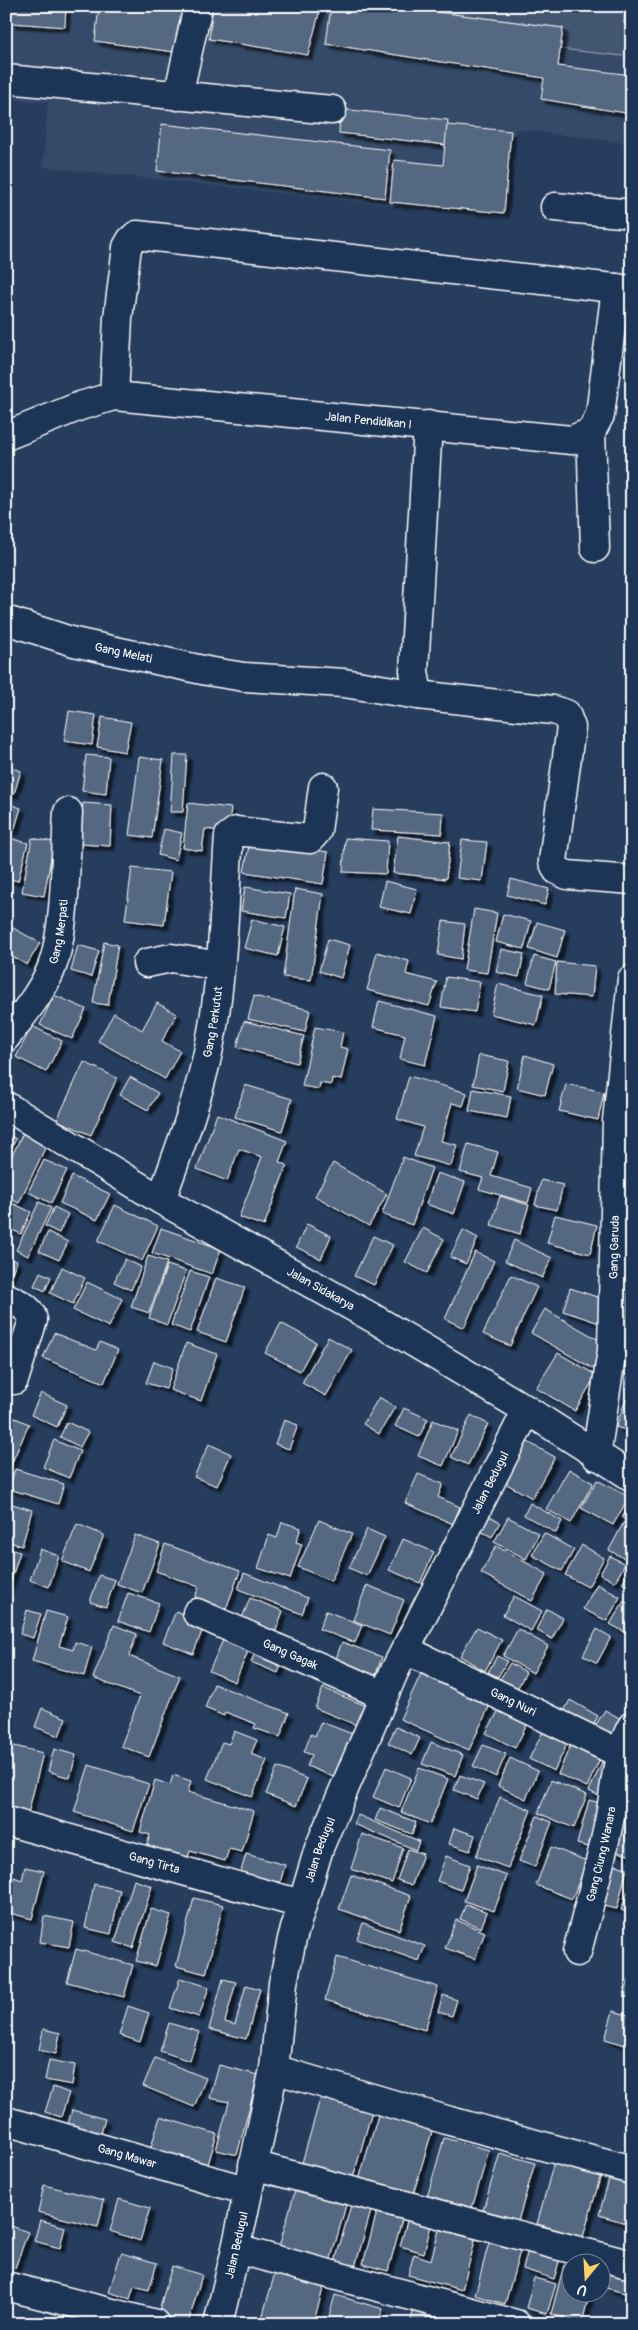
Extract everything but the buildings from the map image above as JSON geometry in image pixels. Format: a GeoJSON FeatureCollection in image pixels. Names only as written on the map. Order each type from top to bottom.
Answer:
{"type":"FeatureCollection","features":[{"type":"Feature","properties":{"kind":"street"},"geometry":{"type":"LineString","coordinates":[[178,96],[198,6]]}},
{"type":"Feature","properties":{"kind":"street"},"geometry":{"type":"LineString","coordinates":[[6,79],[332,110]]}},
{"type":"Feature","properties":{"kind":"street"},"geometry":{"type":"LineString","coordinates":[[555,207],[632,214]]}},
{"type":"Feature","properties":{"kind":"street"},"geometry":{"type":"LineString","coordinates":[[114,396],[118,318],[127,247],[137,234],[624,289],[600,415],[591,432],[595,548]]}},
{"type":"Feature","properties":{"kind":"street","name":"Jalan Pendidikan I"},"geometry":{"type":"LineString","coordinates":[[6,436],[80,406],[114,396],[572,440],[591,432]]}},
{"type":"Feature","properties":{"kind":"street"},"geometry":{"type":"LineString","coordinates":[[418,695],[414,671],[428,425]]}},
{"type":"Feature","properties":{"kind":"street","name":"Gang Melati"},"geometry":{"type":"LineString","coordinates":[[6,620],[74,642],[244,677],[344,683],[418,695],[553,710],[566,714],[571,727],[554,861],[555,866],[557,870],[567,875],[632,880]]}},
{"type":"Feature","properties":{"kind":"street","name":"Gang Perkutut"},"geometry":{"type":"LineString","coordinates":[[161,1200],[198,1095],[209,1046],[220,966],[230,836],[236,831],[310,839],[316,831],[323,787]]}},
{"type":"Feature","properties":{"kind":"street","name":"Gang Merpati"},"geometry":{"type":"LineString","coordinates":[[6,1037],[36,999],[50,972],[55,954],[61,928],[68,812]]}},
{"type":"Feature","properties":{"kind":"street"},"geometry":{"type":"LineString","coordinates":[[147,963],[171,958],[220,966]]}},
{"type":"Feature","properties":{"kind":"street","name":"Gang Garuda"},"geometry":{"type":"LineString","coordinates":[[596,1456],[612,1350],[617,1120],[632,979]]}},
{"type":"Feature","properties":{"kind":"street","name":"Jalan Sidakarya"},"geometry":{"type":"LineString","coordinates":[[6,1106],[161,1200],[373,1318],[527,1410],[596,1456],[632,1477]]}},
{"type":"Feature","properties":{"kind":"street"},"geometry":{"type":"LineString","coordinates":[[6,1297],[26,1307],[32,1313],[32,1320],[14,1380]]}},
{"type":"Feature","properties":{"kind":"street","name":"Jalan Bedugul"},"geometry":{"type":"LineString","coordinates":[[218,2324],[274,2069],[283,1983],[301,1904],[319,1848],[383,1695],[527,1410]]}},
{"type":"Feature","properties":{"kind":"street","name":"Gang Gagak"},"geometry":{"type":"LineString","coordinates":[[197,1613],[383,1695]]}},
{"type":"Feature","properties":{"kind":"street","name":"Gang Nuri"},"geometry":{"type":"LineString","coordinates":[[406,1650],[621,1754]]}},
{"type":"Feature","properties":{"kind":"street","name":"Gang Ciung Wanara"},"geometry":{"type":"LineString","coordinates":[[577,1952],[608,1824],[624,1739],[632,1726]]}},
{"type":"Feature","properties":{"kind":"street","name":"Gang Tirta"},"geometry":{"type":"LineString","coordinates":[[6,1821],[301,1904]]}},
{"type":"Feature","properties":{"kind":"street"},"geometry":{"type":"LineString","coordinates":[[274,2069],[450,2121],[632,2170]]}},
{"type":"Feature","properties":{"kind":"street","name":"Gang Mawar"},"geometry":{"type":"LineString","coordinates":[[6,2121],[632,2265]]}},
{"type":"Feature","properties":{"kind":"street"},"geometry":{"type":"LineString","coordinates":[[236,2249],[516,2324]]}},
{"type":"Feature","properties":{"kind":"street"},"geometry":{"type":"LineString","coordinates":[[6,2286],[156,2324]]}},
{"type":"Feature","properties":{"kind":"shaded area"},"geometry":{"type":"Polygon","coordinates":[[[6,6],[632,6],[632,144],[515,129],[507,218],[43,167],[48,102],[6,99],[6,6]]]}},
{"type":"Feature","properties":{"kind":"shaded area"},"geometry":{"type":"Polygon","coordinates":[[[391,6],[626,6],[624,23],[632,24],[632,57],[560,49],[563,28],[391,6]]]}}]}
